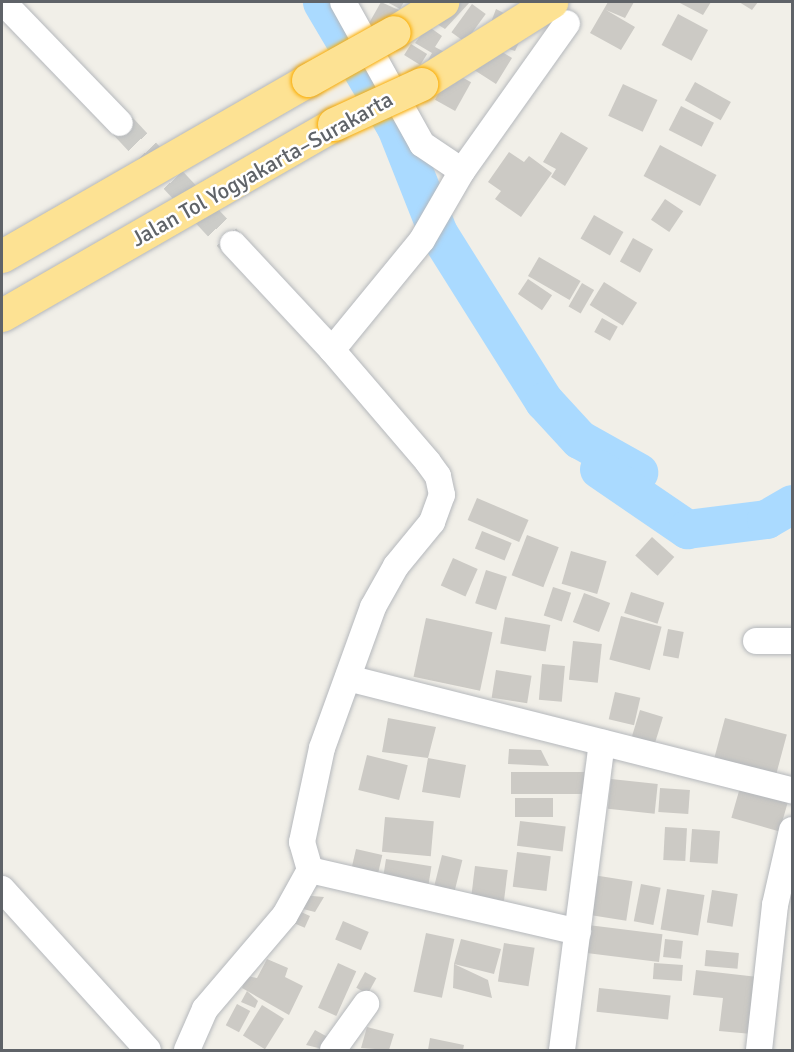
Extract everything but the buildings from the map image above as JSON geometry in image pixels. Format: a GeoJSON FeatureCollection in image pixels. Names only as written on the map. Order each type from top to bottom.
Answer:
{"type":"FeatureCollection","features":[{"type":"Feature","properties":{"kind":"highway"},"geometry":{"type":"LineString","coordinates":[[2,256],[394,32],[442,2]]}},
{"type":"Feature","properties":{"kind":"highway","name":"Jalan Tol Yogyakarta–Surakarta"},"geometry":{"type":"LineString","coordinates":[[2,315],[334,124],[422,84],[559,13]]}},
{"type":"Feature","properties":{"kind":"street"},"geometry":{"type":"LineString","coordinates":[[3,2],[120,123]]}},
{"type":"Feature","properties":{"kind":"street"},"geometry":{"type":"LineString","coordinates":[[343,2],[423,144],[462,171]]}},
{"type":"Feature","properties":{"kind":"street"},"geometry":{"type":"LineString","coordinates":[[332,350],[422,240],[559,13]]}},
{"type":"Feature","properties":{"kind":"street"},"geometry":{"type":"LineString","coordinates":[[187,1050],[205,1009],[285,915],[310,870],[302,842],[314,773],[384,584],[432,522],[442,495],[438,476],[428,462],[332,350],[233,244]]}},
{"type":"Feature","properties":{"kind":"street"},"geometry":{"type":"LineString","coordinates":[[756,641],[792,641]]}},
{"type":"Feature","properties":{"kind":"street"},"geometry":{"type":"LineString","coordinates":[[348,678],[792,790]]}},
{"type":"Feature","properties":{"kind":"street"},"geometry":{"type":"LineString","coordinates":[[562,1050],[602,742]]}},
{"type":"Feature","properties":{"kind":"street"},"geometry":{"type":"LineString","coordinates":[[759,1050],[775,905],[792,830]]}},
{"type":"Feature","properties":{"kind":"street"},"geometry":{"type":"LineString","coordinates":[[310,870],[578,932]]}},
{"type":"Feature","properties":{"kind":"street"},"geometry":{"type":"LineString","coordinates":[[2,889],[148,1050]]}},
{"type":"Feature","properties":{"kind":"street"},"geometry":{"type":"LineString","coordinates":[[333,1050],[366,1004]]}},
{"type":"Feature","properties":{"kind":"waterway"},"geometry":{"type":"LineString","coordinates":[[322,2],[396,127],[438,233],[544,401],[579,439],[638,472]]}},
{"type":"Feature","properties":{"kind":"waterway"},"geometry":{"type":"LineString","coordinates":[[599,469],[687,529],[766,519],[792,504]]}},
{"type":"Feature","properties":{"kind":"tunnel"},"geometry":{"type":"LineString","coordinates":[[120,123],[233,244]]}}]}
